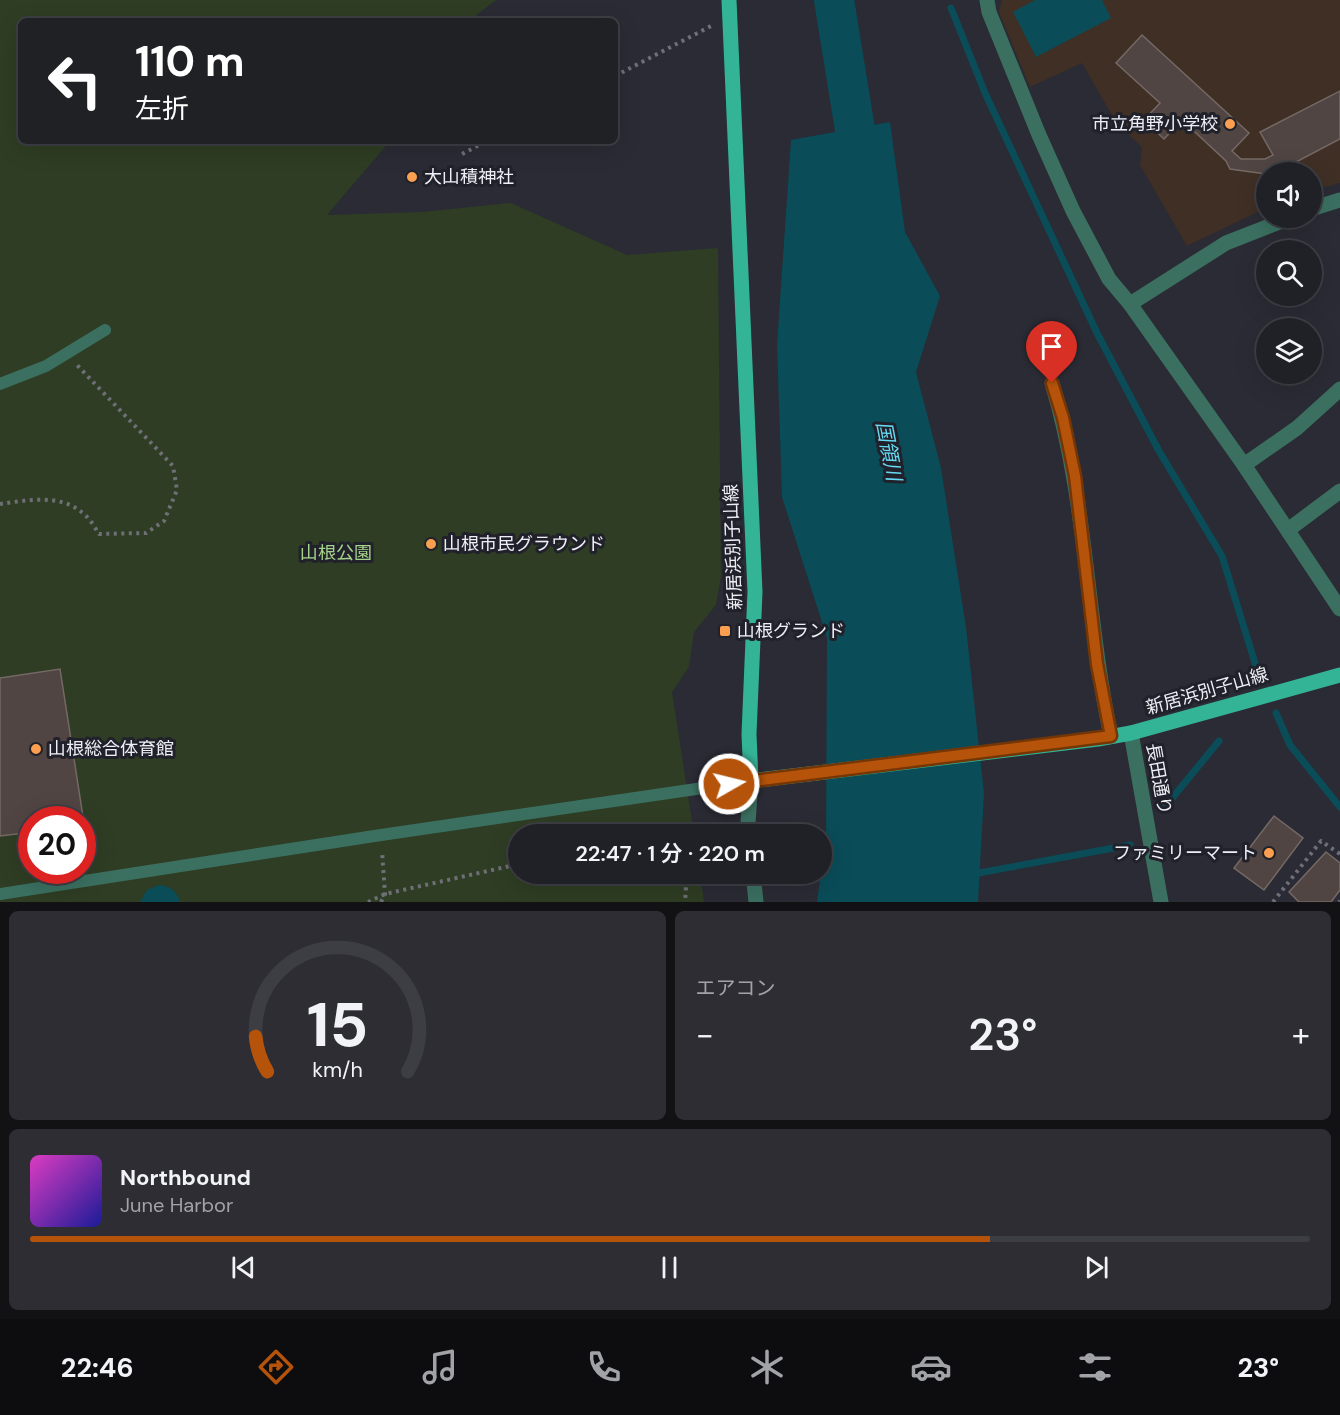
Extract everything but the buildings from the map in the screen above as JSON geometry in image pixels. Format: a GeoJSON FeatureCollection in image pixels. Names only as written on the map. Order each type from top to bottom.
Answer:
{"type":"FeatureCollection","features":[{"type":"Feature","properties":{"kind":"main road","name":"新居浜別子山線"},"geometry":{"type":"LineString","coordinates":[[729,0],[755,592],[749,734],[752,781],[1104,738],[1131,733],[1340,675]]}},
{"type":"Feature","properties":{"kind":"street"},"geometry":{"type":"LineString","coordinates":[[987,0],[989,12],[1039,135],[1073,211],[1109,279],[1130,304],[1244,465],[1340,609]]}},
{"type":"Feature","properties":{"kind":"street"},"geometry":{"type":"LineString","coordinates":[[1322,206],[1340,200]]}},
{"type":"Feature","properties":{"kind":"street"},"geometry":{"type":"LineString","coordinates":[[1130,304],[1226,243],[1264,228]]}},
{"type":"Feature","properties":{"kind":"street"},"geometry":{"type":"LineString","coordinates":[[1052,383],[1063,418],[1075,476],[1104,738]]}},
{"type":"Feature","properties":{"kind":"street"},"geometry":{"type":"LineString","coordinates":[[1244,465],[1297,428],[1340,389]]}},
{"type":"Feature","properties":{"kind":"street"},"geometry":{"type":"LineString","coordinates":[[1288,530],[1340,491]]}},
{"type":"Feature","properties":{"kind":"street","name":"長田通り"},"geometry":{"type":"LineString","coordinates":[[1131,733],[1161,902]]}},
{"type":"Feature","properties":{"kind":"street"},"geometry":{"type":"LineString","coordinates":[[748,824],[752,781]]}},
{"type":"Feature","properties":{"kind":"street"},"geometry":{"type":"LineString","coordinates":[[754,884],[756,902]]}},
{"type":"Feature","properties":{"kind":"lane"},"geometry":{"type":"LineString","coordinates":[[0,384],[46,366],[105,330]]}},
{"type":"Feature","properties":{"kind":"lane"},"geometry":{"type":"LineString","coordinates":[[0,894],[752,781]]}},
{"type":"Feature","properties":{"kind":"path"},"geometry":{"type":"LineString","coordinates":[[618,74],[729,17]]}},
{"type":"Feature","properties":{"kind":"path"},"geometry":{"type":"LineString","coordinates":[[462,154],[482,144]]}},
{"type":"Feature","properties":{"kind":"path"},"geometry":{"type":"LineString","coordinates":[[0,504],[36,499],[62,502],[85,514],[99,534],[146,533],[164,521],[177,490],[173,466],[67,354]]}},
{"type":"Feature","properties":{"kind":"path"},"geometry":{"type":"LineString","coordinates":[[381,835],[385,894],[381,902]]}},
{"type":"Feature","properties":{"kind":"path"},"geometry":{"type":"LineString","coordinates":[[1273,902],[1321,841],[1340,854]]}},
{"type":"Feature","properties":{"kind":"path"},"geometry":{"type":"LineString","coordinates":[[368,902],[385,894],[508,866]]}},
{"type":"Feature","properties":{"kind":"path"},"geometry":{"type":"LineString","coordinates":[[685,884],[685,902]]}},
{"type":"Feature","properties":{"kind":"shaded area","name":"市立角野小学校"},"geometry":{"type":"Polygon","coordinates":[[[1002,0],[1340,0],[1340,183],[1322,188],[1322,162],[1256,162],[1256,213],[1187,246],[1140,165],[1142,147],[1110,112],[1082,63],[1030,87],[999,12],[1002,0]]]}},
{"type":"Feature","properties":{"kind":"green space","name":"山根公園"},"geometry":{"type":"Polygon","coordinates":[[[0,0],[496,0],[473,18],[18,18],[18,144],[387,144],[327,215],[422,212],[511,203],[627,255],[718,248],[721,576],[716,605],[694,632],[689,667],[672,692],[692,824],[508,824],[508,884],[702,884],[704,902],[0,902],[0,0]]]}},
{"type":"Feature","properties":{"kind":"water"},"geometry":{"type":"Polygon","coordinates":[[[1035,0],[1102,0],[1111,18],[1036,57],[1013,12],[1035,0]]]}},
{"type":"Feature","properties":{"kind":"water"},"geometry":{"type":"Polygon","coordinates":[[[890,122],[905,232],[940,296],[916,372],[941,468],[966,627],[984,793],[978,902],[817,902],[820,884],[832,884],[832,824],[826,824],[827,638],[782,497],[777,345],[791,140],[890,122]]]}},
{"type":"Feature","properties":{"kind":"water"},"geometry":{"type":"Polygon","coordinates":[[[159,885],[172,890],[180,902],[140,902],[147,890],[159,885]]]}},
{"type":"Feature","properties":{"kind":"waterway","name":"国領川"},"geometry":{"type":"LineString","coordinates":[[834,0],[858,148],[860,182]]}},
{"type":"Feature","properties":{"kind":"waterway"},"geometry":{"type":"LineString","coordinates":[[951,8],[985,93],[1097,333],[1159,451],[1222,556],[1259,676]]}},
{"type":"Feature","properties":{"kind":"waterway"},"geometry":{"type":"LineString","coordinates":[[1276,713],[1290,745],[1340,807]]}},
{"type":"Feature","properties":{"kind":"waterway"},"geometry":{"type":"LineString","coordinates":[[1164,808],[1219,741]]}},
{"type":"Feature","properties":{"kind":"waterway"},"geometry":{"type":"LineString","coordinates":[[973,874],[1130,845]]}},
{"type":"Feature","properties":{"kind":"place","name":"市立角野小学校"},"geometry":{"type":"Point","coordinates":[1230,124]}},
{"type":"Feature","properties":{"kind":"place","name":"大山積神社"},"geometry":{"type":"Point","coordinates":[412,177]}},
{"type":"Feature","properties":{"kind":"place","name":"山根市民グラウンド"},"geometry":{"type":"Point","coordinates":[431,544]}},
{"type":"Feature","properties":{"kind":"place","name":"山根グランド"},"geometry":{"type":"Point","coordinates":[725,631]}},
{"type":"Feature","properties":{"kind":"place","name":"山根総合体育館"},"geometry":{"type":"Point","coordinates":[36,749]}},
{"type":"Feature","properties":{"kind":"place","name":"ファミリーマート"},"geometry":{"type":"Point","coordinates":[1269,853]}},
{"type":"Feature","properties":{"kind":"route"},"geometry":{"type":"LineString","coordinates":[[729,784],[1111,736],[1097,664],[1075,476],[1063,418],[1052,383]]}}]}
